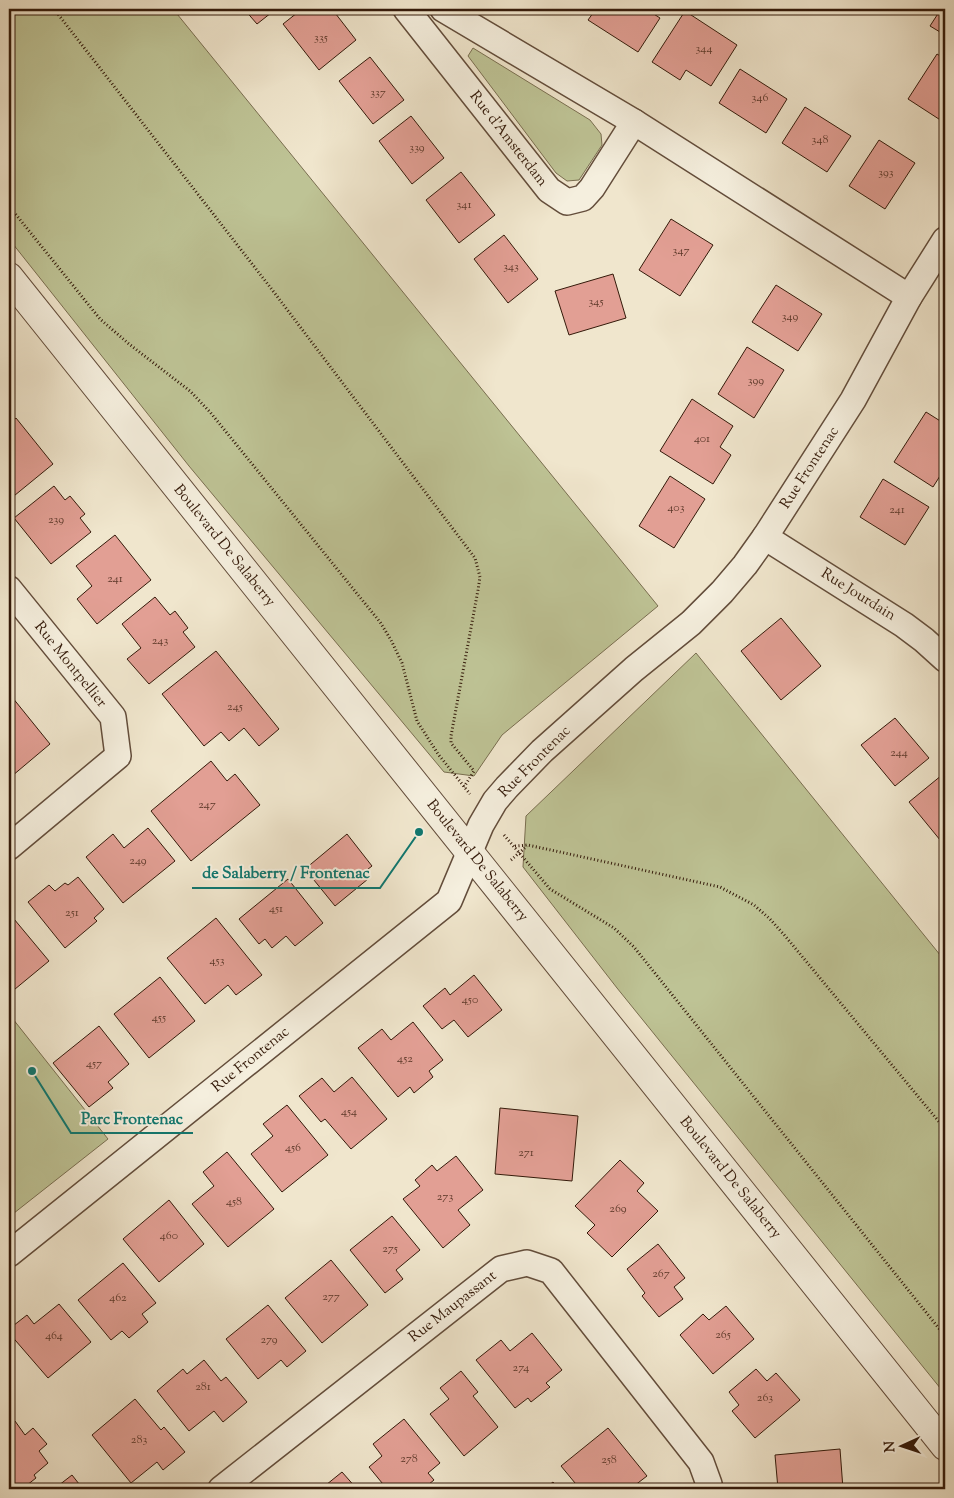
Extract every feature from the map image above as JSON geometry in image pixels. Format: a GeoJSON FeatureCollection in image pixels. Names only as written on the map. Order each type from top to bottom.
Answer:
{"type":"FeatureCollection","features":[{"type":"Feature","properties":{"kind":"street","name":"Rue d'Amsterdam"},"geometry":{"type":"LineString","coordinates":[[406,9],[549,190],[567,202],[584,198],[634,122]]}},
{"type":"Feature","properties":{"kind":"street"},"geometry":{"type":"LineString","coordinates":[[444,9],[634,122],[909,297]]}},
{"type":"Feature","properties":{"kind":"street","name":"Rue Frontenac"},"geometry":{"type":"LineString","coordinates":[[9,1254],[449,901],[487,814],[507,787],[548,745],[711,604],[745,565],[766,537],[853,400],[909,297],[945,240]]}},
{"type":"Feature","properties":{"kind":"street","name":"Boulevard De Salaberry"},"geometry":{"type":"LineString","coordinates":[[9,277],[945,1446]]}},
{"type":"Feature","properties":{"kind":"street","name":"Rue Jourdain"},"geometry":{"type":"LineString","coordinates":[[766,537],[886,613],[924,640],[945,659]]}},
{"type":"Feature","properties":{"kind":"street","name":"Rue Montpellier"},"geometry":{"type":"LineString","coordinates":[[9,589],[113,717],[118,756],[9,846]]}},
{"type":"Feature","properties":{"kind":"street","name":"Rue Maupassant"},"geometry":{"type":"LineString","coordinates":[[221,1489],[501,1269],[527,1263],[551,1271],[701,1462],[709,1484],[707,1489]]}},
{"type":"Feature","properties":{"kind":"path"},"geometry":{"type":"LineString","coordinates":[[9,206],[100,318],[129,344],[194,395],[210,412],[380,622],[402,662],[417,721],[438,754],[464,787],[474,771],[451,742],[451,736],[480,577],[475,558],[264,279],[54,9]]}},
{"type":"Feature","properties":{"kind":"path"},"geometry":{"type":"LineString","coordinates":[[508,862],[528,845]]}},
{"type":"Feature","properties":{"kind":"path"},"geometry":{"type":"LineString","coordinates":[[945,1129],[786,937],[754,905],[720,886],[528,845],[514,846],[550,889],[597,916],[624,936],[945,1336]]}},
{"type":"Feature","properties":{"kind":"path"},"geometry":{"type":"LineString","coordinates":[[9,1208],[15,1216]]}},
{"type":"Feature","properties":{"kind":"green space"},"geometry":{"type":"Polygon","coordinates":[[[9,9],[173,9],[658,606],[502,735],[474,776],[444,772],[189,466],[9,239],[9,9]]]}},
{"type":"Feature","properties":{"kind":"green space"},"geometry":{"type":"Polygon","coordinates":[[[473,48],[590,120],[601,134],[602,145],[579,180],[567,181],[556,173],[468,56],[473,48]]]}},
{"type":"Feature","properties":{"kind":"green space"},"geometry":{"type":"Polygon","coordinates":[[[696,653],[945,961],[945,1394],[617,988],[523,867],[526,816],[696,653]]]}},
{"type":"Feature","properties":{"kind":"green space"},"geometry":{"type":"Polygon","coordinates":[[[9,1014],[108,1139],[9,1217],[9,1014]]]}},
{"type":"Feature","properties":{"kind":"building"},"geometry":{"type":"Polygon","coordinates":[[[244,9],[276,9],[257,24],[244,9]]]}},
{"type":"Feature","properties":{"kind":"building"},"geometry":{"type":"Polygon","coordinates":[[[302,9],[332,9],[356,40],[319,70],[283,24],[302,9]]]}},
{"type":"Feature","properties":{"kind":"building"},"geometry":{"type":"Polygon","coordinates":[[[596,9],[646,9],[660,18],[638,52],[588,20],[596,9]]]}},
{"type":"Feature","properties":{"kind":"building"},"geometry":{"type":"Polygon","coordinates":[[[941,9],[945,9],[945,35],[930,26],[941,9]]]}},
{"type":"Feature","properties":{"kind":"building"},"geometry":{"type":"Polygon","coordinates":[[[685,11],[737,45],[711,86],[686,70],[680,80],[652,62],[685,11]]]}},
{"type":"Feature","properties":{"kind":"building"},"geometry":{"type":"Polygon","coordinates":[[[937,54],[945,59],[945,123],[908,99],[937,54]]]}},
{"type":"Feature","properties":{"kind":"building"},"geometry":{"type":"Polygon","coordinates":[[[370,57],[404,100],[373,124],[339,81],[370,57]]]}},
{"type":"Feature","properties":{"kind":"building"},"geometry":{"type":"Polygon","coordinates":[[[740,69],[787,99],[766,133],[719,103],[740,69]]]}},
{"type":"Feature","properties":{"kind":"building"},"geometry":{"type":"Polygon","coordinates":[[[805,107],[851,136],[827,172],[782,143],[805,107]]]}},
{"type":"Feature","properties":{"kind":"building"},"geometry":{"type":"Polygon","coordinates":[[[411,116],[444,158],[412,184],[379,141],[411,116]]]}},
{"type":"Feature","properties":{"kind":"building"},"geometry":{"type":"Polygon","coordinates":[[[879,140],[915,163],[885,209],[849,186],[879,140]]]}},
{"type":"Feature","properties":{"kind":"building"},"geometry":{"type":"Polygon","coordinates":[[[461,172],[495,215],[459,243],[426,200],[461,172]]]}},
{"type":"Feature","properties":{"kind":"building"},"geometry":{"type":"Polygon","coordinates":[[[671,219],[713,245],[680,296],[639,270],[671,219]]]}},
{"type":"Feature","properties":{"kind":"building"},"geometry":{"type":"Polygon","coordinates":[[[504,235],[538,279],[508,303],[474,259],[504,235]]]}},
{"type":"Feature","properties":{"kind":"building"},"geometry":{"type":"Polygon","coordinates":[[[613,274],[626,318],[569,335],[555,291],[613,274]]]}},
{"type":"Feature","properties":{"kind":"building"},"geometry":{"type":"Polygon","coordinates":[[[776,285],[822,314],[798,351],[752,322],[776,285]]]}},
{"type":"Feature","properties":{"kind":"building"},"geometry":{"type":"Polygon","coordinates":[[[747,347],[784,370],[754,418],[718,394],[747,347]]]}},
{"type":"Feature","properties":{"kind":"building"},"geometry":{"type":"Polygon","coordinates":[[[692,399],[733,426],[720,447],[731,455],[713,484],[660,451],[692,399]]]}},
{"type":"Feature","properties":{"kind":"building"},"geometry":{"type":"Polygon","coordinates":[[[926,412],[945,424],[945,468],[933,487],[894,462],[926,412]]]}},
{"type":"Feature","properties":{"kind":"building"},"geometry":{"type":"Polygon","coordinates":[[[16,418],[53,464],[9,500],[9,424],[16,418]]]}},
{"type":"Feature","properties":{"kind":"building"},"geometry":{"type":"Polygon","coordinates":[[[670,476],[705,499],[674,548],[639,526],[670,476]]]}},
{"type":"Feature","properties":{"kind":"building"},"geometry":{"type":"Polygon","coordinates":[[[883,479],[929,507],[905,545],[860,517],[883,479]]]}},
{"type":"Feature","properties":{"kind":"building"},"geometry":{"type":"Polygon","coordinates":[[[54,486],[65,500],[70,496],[85,514],[80,518],[91,532],[51,564],[14,518],[54,486]]]}},
{"type":"Feature","properties":{"kind":"building"},"geometry":{"type":"Polygon","coordinates":[[[115,535],[151,580],[97,624],[77,599],[92,586],[76,566],[115,535]]]}},
{"type":"Feature","properties":{"kind":"building"},"geometry":{"type":"Polygon","coordinates":[[[155,597],[170,615],[175,611],[188,628],[183,632],[195,647],[149,684],[127,659],[141,648],[122,624],[155,597]]]}},
{"type":"Feature","properties":{"kind":"building"},"geometry":{"type":"Polygon","coordinates":[[[781,618],[821,666],[781,700],[741,651],[781,618]]]}},
{"type":"Feature","properties":{"kind":"building"},"geometry":{"type":"Polygon","coordinates":[[[216,651],[279,729],[259,746],[244,728],[229,741],[221,732],[204,746],[162,694],[216,651]]]}},
{"type":"Feature","properties":{"kind":"building"},"geometry":{"type":"Polygon","coordinates":[[[12,697],[50,744],[12,776],[9,772],[9,700],[12,697]]]}},
{"type":"Feature","properties":{"kind":"building"},"geometry":{"type":"Polygon","coordinates":[[[895,718],[929,758],[895,786],[861,745],[895,718]]]}},
{"type":"Feature","properties":{"kind":"building"},"geometry":{"type":"Polygon","coordinates":[[[211,761],[227,781],[235,774],[260,805],[191,861],[151,811],[211,761]]]}},
{"type":"Feature","properties":{"kind":"building"},"geometry":{"type":"Polygon","coordinates":[[[942,775],[945,780],[945,846],[909,802],[942,775]]]}},
{"type":"Feature","properties":{"kind":"building"},"geometry":{"type":"Polygon","coordinates":[[[148,828],[175,861],[123,903],[86,857],[113,834],[124,848],[148,828]]]}},
{"type":"Feature","properties":{"kind":"building"},"geometry":{"type":"Polygon","coordinates":[[[347,834],[372,866],[363,873],[368,879],[335,906],[305,869],[347,834]]]}},
{"type":"Feature","properties":{"kind":"building"},"geometry":{"type":"Polygon","coordinates":[[[78,877],[104,909],[94,918],[97,921],[65,948],[28,902],[49,885],[55,891],[65,883],[68,885],[78,877]]]}},
{"type":"Feature","properties":{"kind":"building"},"geometry":{"type":"Polygon","coordinates":[[[288,879],[323,923],[295,946],[286,936],[272,948],[265,939],[259,944],[239,919],[288,879]]]}},
{"type":"Feature","properties":{"kind":"building"},"geometry":{"type":"Polygon","coordinates":[[[216,918],[262,975],[236,995],[228,985],[205,1004],[167,958],[216,918]]]}},
{"type":"Feature","properties":{"kind":"building"},"geometry":{"type":"Polygon","coordinates":[[[14,919],[49,961],[9,994],[9,923],[14,919]]]}},
{"type":"Feature","properties":{"kind":"building"},"geometry":{"type":"Polygon","coordinates":[[[474,975],[502,1010],[468,1037],[454,1020],[442,1029],[423,1006],[445,988],[450,995],[474,975]]]}},
{"type":"Feature","properties":{"kind":"building"},"geometry":{"type":"Polygon","coordinates":[[[160,977],[195,1021],[149,1058],[114,1014],[160,977]]]}},
{"type":"Feature","properties":{"kind":"building"},"geometry":{"type":"Polygon","coordinates":[[[413,1022],[443,1060],[429,1071],[433,1077],[414,1093],[410,1087],[398,1097],[358,1048],[382,1029],[391,1040],[413,1022]]]}},
{"type":"Feature","properties":{"kind":"building"},"geometry":{"type":"Polygon","coordinates":[[[99,1026],[129,1064],[108,1082],[113,1088],[89,1107],[53,1063],[99,1026]]]}},
{"type":"Feature","properties":{"kind":"building"},"geometry":{"type":"Polygon","coordinates":[[[352,1077],[387,1119],[351,1149],[325,1119],[321,1122],[299,1096],[322,1078],[334,1092],[352,1077]]]}},
{"type":"Feature","properties":{"kind":"building"},"geometry":{"type":"Polygon","coordinates":[[[287,1105],[328,1155],[282,1192],[251,1154],[273,1136],[263,1124],[287,1105]]]}},
{"type":"Feature","properties":{"kind":"building"},"geometry":{"type":"Polygon","coordinates":[[[500,1108],[578,1116],[572,1181],[495,1174],[500,1108]]]}},
{"type":"Feature","properties":{"kind":"building"},"geometry":{"type":"Polygon","coordinates":[[[227,1152],[274,1209],[228,1247],[192,1204],[214,1186],[203,1172],[227,1152]]]}},
{"type":"Feature","properties":{"kind":"building"},"geometry":{"type":"Polygon","coordinates":[[[456,1156],[483,1190],[458,1210],[470,1225],[443,1248],[403,1199],[420,1186],[415,1180],[432,1165],[437,1171],[456,1156]]]}},
{"type":"Feature","properties":{"kind":"building"},"geometry":{"type":"Polygon","coordinates":[[[620,1160],[644,1183],[637,1191],[658,1211],[612,1257],[587,1233],[595,1225],[575,1206],[620,1160]]]}},
{"type":"Feature","properties":{"kind":"building"},"geometry":{"type":"Polygon","coordinates":[[[169,1200],[204,1244],[159,1282],[123,1239],[169,1200]]]}},
{"type":"Feature","properties":{"kind":"building"},"geometry":{"type":"Polygon","coordinates":[[[392,1216],[420,1250],[396,1270],[403,1279],[385,1293],[350,1250],[392,1216]]]}},
{"type":"Feature","properties":{"kind":"building"},"geometry":{"type":"Polygon","coordinates":[[[658,1244],[685,1278],[674,1287],[683,1299],[659,1317],[642,1296],[645,1293],[627,1269],[658,1244]]]}},
{"type":"Feature","properties":{"kind":"building"},"geometry":{"type":"Polygon","coordinates":[[[331,1260],[368,1305],[322,1343],[285,1298],[331,1260]]]}},
{"type":"Feature","properties":{"kind":"building"},"geometry":{"type":"Polygon","coordinates":[[[123,1263],[156,1303],[142,1314],[148,1322],[129,1338],[122,1331],[111,1340],[78,1300],[123,1263]]]}},
{"type":"Feature","properties":{"kind":"building"},"geometry":{"type":"Polygon","coordinates":[[[59,1304],[91,1342],[48,1378],[9,1333],[9,1329],[27,1315],[34,1324],[59,1304]]]}},
{"type":"Feature","properties":{"kind":"building"},"geometry":{"type":"Polygon","coordinates":[[[268,1305],[306,1351],[287,1367],[281,1360],[258,1379],[226,1339],[268,1305]]]}},
{"type":"Feature","properties":{"kind":"building"},"geometry":{"type":"Polygon","coordinates":[[[726,1306],[754,1339],[713,1374],[680,1335],[703,1314],[709,1320],[726,1306]]]}},
{"type":"Feature","properties":{"kind":"building"},"geometry":{"type":"Polygon","coordinates":[[[532,1333],[562,1370],[546,1383],[550,1387],[531,1402],[528,1398],[515,1408],[476,1360],[501,1340],[510,1351],[532,1333]]]}},
{"type":"Feature","properties":{"kind":"building"},"geometry":{"type":"Polygon","coordinates":[[[204,1360],[221,1381],[226,1377],[247,1402],[223,1422],[214,1411],[189,1431],[157,1391],[183,1369],[187,1374],[204,1360]]]}},
{"type":"Feature","properties":{"kind":"building"},"geometry":{"type":"Polygon","coordinates":[[[756,1369],[767,1381],[776,1373],[800,1400],[755,1438],[732,1411],[739,1405],[729,1392],[756,1369]]]}},
{"type":"Feature","properties":{"kind":"building"},"geometry":{"type":"Polygon","coordinates":[[[461,1371],[478,1392],[473,1396],[498,1427],[464,1456],[430,1414],[449,1399],[440,1388],[461,1371]]]}},
{"type":"Feature","properties":{"kind":"building"},"geometry":{"type":"Polygon","coordinates":[[[135,1399],[161,1430],[164,1427],[185,1452],[163,1470],[157,1462],[131,1483],[92,1435],[135,1399]]]}},
{"type":"Feature","properties":{"kind":"building"},"geometry":{"type":"Polygon","coordinates":[[[404,1419],[440,1463],[428,1473],[434,1480],[423,1489],[387,1489],[369,1467],[382,1456],[373,1444],[404,1419]]]}},
{"type":"Feature","properties":{"kind":"building"},"geometry":{"type":"Polygon","coordinates":[[[15,1421],[25,1435],[33,1428],[47,1444],[39,1451],[48,1463],[34,1475],[36,1478],[22,1489],[9,1489],[9,1426],[15,1421]]]}},
{"type":"Feature","properties":{"kind":"building"},"geometry":{"type":"Polygon","coordinates":[[[608,1428],[647,1476],[630,1489],[580,1489],[561,1466],[608,1428]]]}},
{"type":"Feature","properties":{"kind":"building"},"geometry":{"type":"Polygon","coordinates":[[[840,1449],[843,1489],[778,1489],[775,1455],[840,1449]]]}},
{"type":"Feature","properties":{"kind":"building"},"geometry":{"type":"Polygon","coordinates":[[[342,1472],[357,1489],[321,1489],[342,1472]]]}},
{"type":"Feature","properties":{"kind":"building"},"geometry":{"type":"Polygon","coordinates":[[[72,1475],[83,1489],[54,1489],[72,1475]]]}},
{"type":"Feature","properties":{"kind":"building"},"geometry":{"type":"Polygon","coordinates":[[[553,1482],[559,1489],[544,1489],[553,1482]]]}},
{"type":"Feature","properties":{"kind":"place","name":"de Salaberry / Frontenac"},"geometry":{"type":"Point","coordinates":[419,832]}},
{"type":"Feature","properties":{"kind":"place","name":"Parc Frontenac"},"geometry":{"type":"Point","coordinates":[32,1071]}}]}
